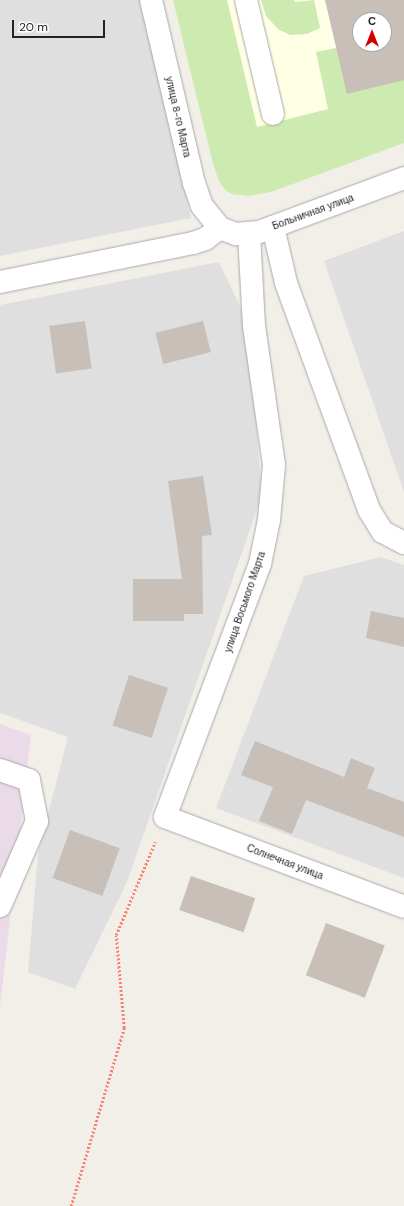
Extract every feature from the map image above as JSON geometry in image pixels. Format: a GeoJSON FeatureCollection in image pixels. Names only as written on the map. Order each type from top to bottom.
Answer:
{"type":"FeatureCollection","features":[{"type":"Feature","properties":{"kind":"street","name":"улица 8-го Марта"},"geometry":{"type":"LineString","coordinates":[[151,0],[194,184],[202,206],[220,228]]}},
{"type":"Feature","properties":{"kind":"street"},"geometry":{"type":"LineString","coordinates":[[246,0],[273,114]]}},
{"type":"Feature","properties":{"kind":"street","name":"Больничная улица"},"geometry":{"type":"LineString","coordinates":[[220,228],[236,234],[249,234],[273,227],[404,178]]}},
{"type":"Feature","properties":{"kind":"street"},"geometry":{"type":"LineString","coordinates":[[273,227],[286,283],[369,510],[384,532],[404,543]]}},
{"type":"Feature","properties":{"kind":"street"},"geometry":{"type":"LineString","coordinates":[[0,282],[193,243],[205,239],[220,228]]}},
{"type":"Feature","properties":{"kind":"street","name":"улица Восьмого Марта"},"geometry":{"type":"LineString","coordinates":[[165,817],[260,564],[269,520],[274,465],[254,326],[249,234]]}},
{"type":"Feature","properties":{"kind":"street"},"geometry":{"type":"LineString","coordinates":[[0,770],[29,780],[37,821],[7,874],[0,906]]}},
{"type":"Feature","properties":{"kind":"street","name":"Солнечная улица"},"geometry":{"type":"LineString","coordinates":[[165,817],[404,907]]}},
{"type":"Feature","properties":{"kind":"path"},"geometry":{"type":"LineString","coordinates":[[72,1206],[124,1028],[116,935],[165,817]]}},
{"type":"Feature","properties":{"kind":"shaded area"},"geometry":{"type":"Polygon","coordinates":[[[0,0],[141,0],[191,218],[0,256],[0,0]]]}},
{"type":"Feature","properties":{"kind":"shaded area"},"geometry":{"type":"Polygon","coordinates":[[[193,0],[404,0],[404,117],[234,181],[193,0]]]}},
{"type":"Feature","properties":{"kind":"shaded area"},"geometry":{"type":"Polygon","coordinates":[[[404,231],[404,492],[324,261],[404,231]]]}},
{"type":"Feature","properties":{"kind":"shaded area"},"geometry":{"type":"Polygon","coordinates":[[[219,262],[247,321],[262,495],[127,882],[75,989],[28,972],[38,853],[68,737],[0,713],[0,305],[219,262]]]}},
{"type":"Feature","properties":{"kind":"shaded area"},"geometry":{"type":"Polygon","coordinates":[[[381,557],[404,565],[404,878],[216,808],[304,576],[381,557]]]}},
{"type":"Feature","properties":{"kind":"shaded area"},"geometry":{"type":"Polygon","coordinates":[[[0,724],[31,735],[0,1007],[0,724]]]}},
{"type":"Feature","properties":{"kind":"green space"},"geometry":{"type":"Polygon","coordinates":[[[173,0],[227,0],[257,127],[328,109],[316,52],[336,48],[404,80],[404,143],[271,192],[249,196],[232,194],[226,191],[219,181],[213,164],[173,0]]]}},
{"type":"Feature","properties":{"kind":"green space"},"geometry":{"type":"Polygon","coordinates":[[[261,0],[294,0],[295,2],[314,0],[320,28],[307,34],[290,35],[279,30],[266,16],[261,0]]]}},
{"type":"Feature","properties":{"kind":"building"},"geometry":{"type":"Polygon","coordinates":[[[325,0],[404,0],[404,80],[347,94],[325,0]]]}},
{"type":"Feature","properties":{"kind":"building"},"geometry":{"type":"Polygon","coordinates":[[[85,321],[92,369],[56,374],[49,326],[85,321]]]}},
{"type":"Feature","properties":{"kind":"building"},"geometry":{"type":"Polygon","coordinates":[[[203,321],[211,352],[163,364],[155,333],[203,321]]]}},
{"type":"Feature","properties":{"kind":"building"},"geometry":{"type":"Polygon","coordinates":[[[203,476],[212,535],[202,536],[203,614],[184,614],[184,621],[133,621],[133,579],[182,579],[168,481],[203,476]]]}},
{"type":"Feature","properties":{"kind":"building"},"geometry":{"type":"Polygon","coordinates":[[[371,611],[404,618],[404,647],[366,638],[371,611]]]}},
{"type":"Feature","properties":{"kind":"building"},"geometry":{"type":"Polygon","coordinates":[[[129,675],[168,688],[152,738],[113,725],[129,675]]]}},
{"type":"Feature","properties":{"kind":"building"},"geometry":{"type":"Polygon","coordinates":[[[255,741],[344,777],[351,758],[375,768],[367,788],[404,802],[404,837],[306,800],[292,834],[259,821],[273,787],[241,775],[255,741]]]}},
{"type":"Feature","properties":{"kind":"building"},"geometry":{"type":"Polygon","coordinates":[[[70,830],[120,848],[102,896],[53,878],[70,830]]]}},
{"type":"Feature","properties":{"kind":"building"},"geometry":{"type":"Polygon","coordinates":[[[191,876],[255,898],[244,932],[179,910],[191,876]]]}},
{"type":"Feature","properties":{"kind":"building"},"geometry":{"type":"Polygon","coordinates":[[[326,923],[385,946],[365,998],[306,975],[326,923]]]}}]}
